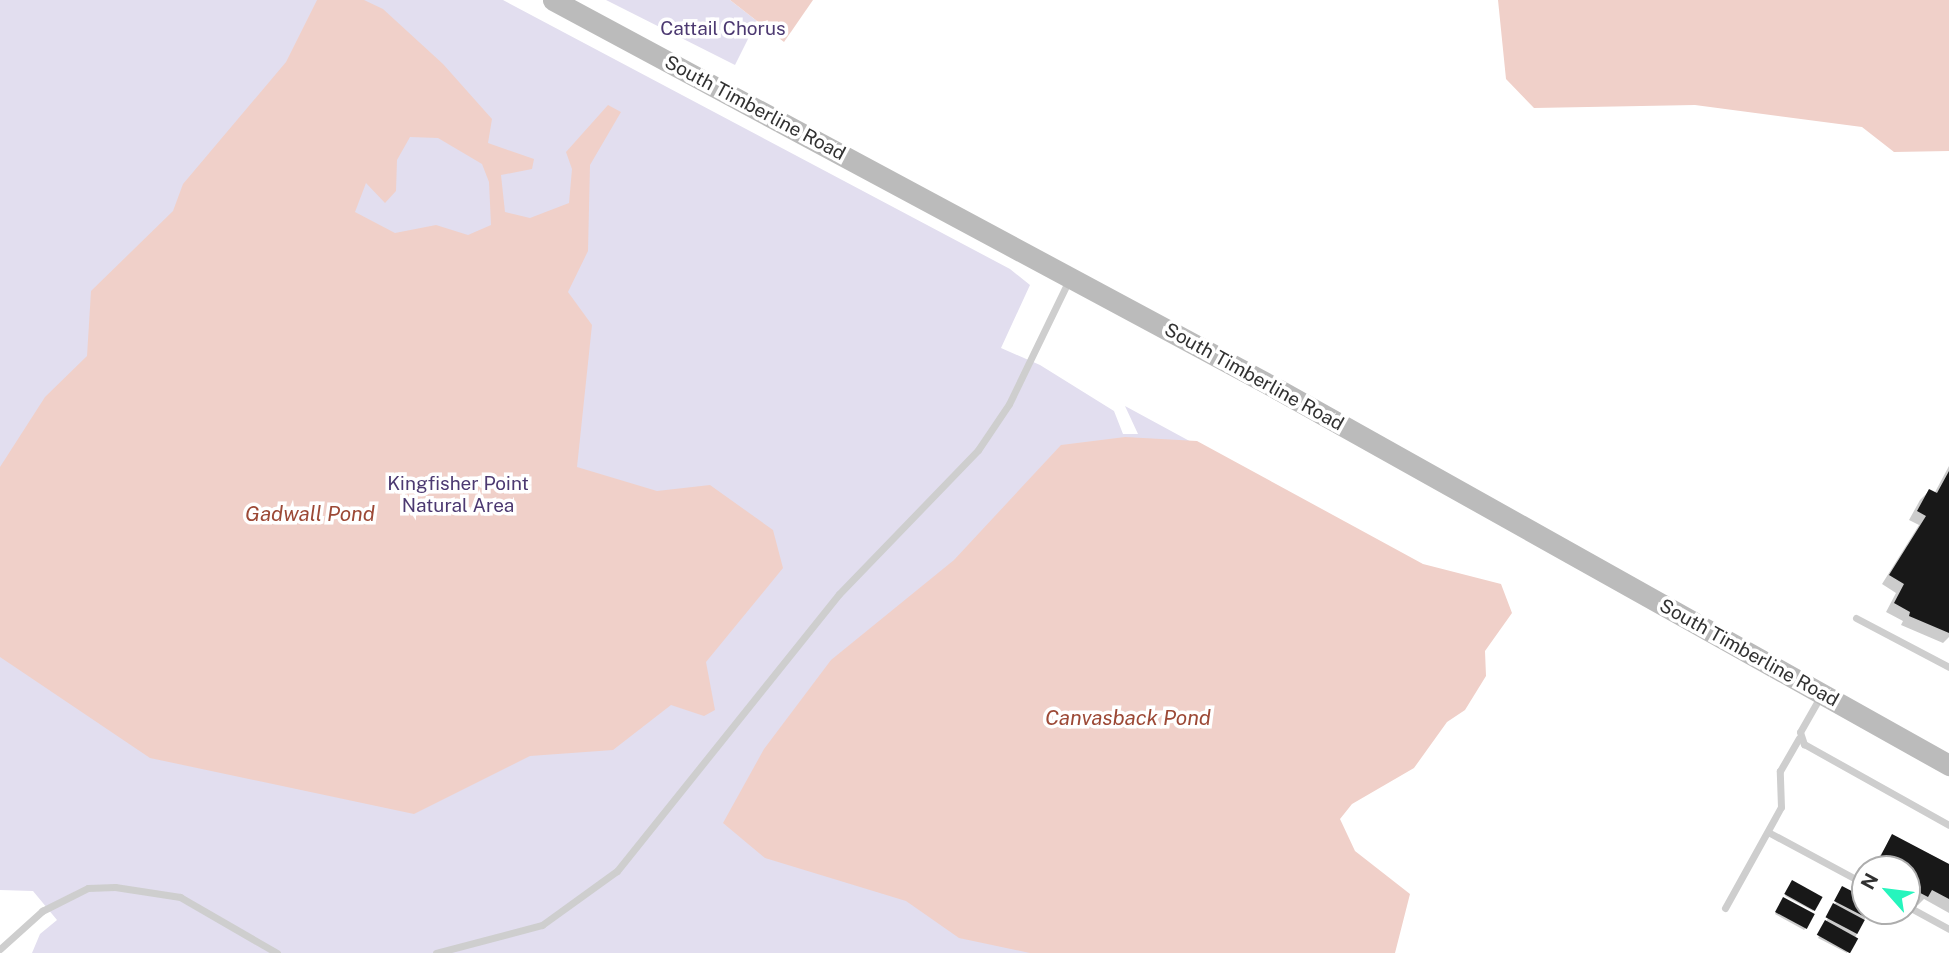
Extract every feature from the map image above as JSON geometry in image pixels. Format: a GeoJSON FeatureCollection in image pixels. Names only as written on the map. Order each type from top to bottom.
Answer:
{"type":"FeatureCollection","features":[{"type":"Feature","properties":{"kind":"main road","name":"South Timberline Road"},"geometry":{"type":"LineString","coordinates":[[553,0],[1071,277],[1949,765]]}},
{"type":"Feature","properties":{"kind":"lane"},"geometry":{"type":"LineString","coordinates":[[436,953],[541,925],[617,871],[839,594],[978,450],[1009,404],[1071,277]]}},
{"type":"Feature","properties":{"kind":"lane"},"geometry":{"type":"LineString","coordinates":[[1856,618],[1949,667]]}},
{"type":"Feature","properties":{"kind":"lane"},"geometry":{"type":"LineString","coordinates":[[1725,908],[1781,807],[1780,771],[1822,694]]}},
{"type":"Feature","properties":{"kind":"lane"},"geometry":{"type":"LineString","coordinates":[[1799,738],[1949,825]]}},
{"type":"Feature","properties":{"kind":"lane"},"geometry":{"type":"LineString","coordinates":[[1768,832],[1851,876]]}},
{"type":"Feature","properties":{"kind":"lane"},"geometry":{"type":"LineString","coordinates":[[0,949],[42,911],[88,888],[115,887],[180,897],[277,953]]}},
{"type":"Feature","properties":{"kind":"lane"},"geometry":{"type":"LineString","coordinates":[[1921,914],[1949,929]]}},
{"type":"Feature","properties":{"kind":"green space","name":"Kingfisher Point Natural Area"},"geometry":{"type":"Polygon","coordinates":[[[0,0],[503,0],[1010,269],[1030,285],[1001,348],[1040,365],[1114,411],[1123,434],[1138,434],[1125,406],[1473,595],[1322,802],[1294,953],[32,953],[40,934],[57,920],[33,891],[0,890],[0,0]]]}},
{"type":"Feature","properties":{"kind":"green space","name":"Cattail Chorus"},"geometry":{"type":"Polygon","coordinates":[[[606,0],[730,0],[757,21],[735,65],[606,0]]]}},
{"type":"Feature","properties":{"kind":"water","name":"Gadwall Pond"},"geometry":{"type":"Polygon","coordinates":[[[317,0],[364,0],[383,9],[443,64],[492,119],[488,143],[534,159],[532,169],[501,175],[505,212],[530,218],[569,203],[572,169],[566,152],[608,105],[621,112],[590,165],[588,251],[568,292],[592,325],[577,467],[657,491],[710,485],[773,530],[783,568],[706,662],[715,710],[704,716],[671,705],[613,750],[530,756],[414,814],[150,758],[0,657],[0,467],[45,397],[87,356],[91,291],[173,211],[183,184],[286,62],[317,0]],[[410,137],[397,160],[396,191],[385,203],[366,183],[355,212],[395,233],[436,225],[468,235],[491,225],[489,182],[482,164],[438,138],[410,137]]]}},
{"type":"Feature","properties":{"kind":"water"},"geometry":{"type":"Polygon","coordinates":[[[730,0],[813,0],[784,42],[730,0]]]}},
{"type":"Feature","properties":{"kind":"water"},"geometry":{"type":"Polygon","coordinates":[[[1498,0],[1949,0],[1949,151],[1894,152],[1862,127],[1695,105],[1534,108],[1506,79],[1498,0]]]}},
{"type":"Feature","properties":{"kind":"water","name":"Canvasback Pond"},"geometry":{"type":"Polygon","coordinates":[[[1125,437],[1197,441],[1423,564],[1501,584],[1512,613],[1485,651],[1486,676],[1465,710],[1447,722],[1414,768],[1352,804],[1340,819],[1355,851],[1410,894],[1395,953],[1030,953],[959,938],[906,901],[765,858],[723,823],[764,749],[831,660],[954,560],[1061,445],[1125,437]]]}},
{"type":"Feature","properties":{"kind":"building"},"geometry":{"type":"Polygon","coordinates":[[[1949,471],[1949,633],[1909,616],[1910,612],[1894,603],[1904,584],[1889,575],[1926,516],[1917,511],[1929,489],[1937,493],[1949,471]]]}},
{"type":"Feature","properties":{"kind":"building"},"geometry":{"type":"Polygon","coordinates":[[[1892,834],[1949,864],[1949,899],[1932,890],[1928,897],[1921,893],[1921,855],[1881,855],[1892,834]]]}},
{"type":"Feature","properties":{"kind":"building"},"geometry":{"type":"Polygon","coordinates":[[[1792,880],[1823,897],[1815,911],[1784,894],[1792,880]]]}},
{"type":"Feature","properties":{"kind":"building"},"geometry":{"type":"Polygon","coordinates":[[[1842,886],[1851,891],[1851,910],[1834,901],[1842,886]]]}},
{"type":"Feature","properties":{"kind":"building"},"geometry":{"type":"Polygon","coordinates":[[[1783,897],[1815,914],[1807,929],[1775,912],[1783,897]]]}},
{"type":"Feature","properties":{"kind":"building"},"geometry":{"type":"Polygon","coordinates":[[[1833,903],[1851,913],[1851,925],[1862,925],[1857,934],[1825,917],[1833,903]]]}},
{"type":"Feature","properties":{"kind":"building"},"geometry":{"type":"Polygon","coordinates":[[[1825,920],[1858,938],[1849,953],[1817,935],[1825,920]]]}}]}
